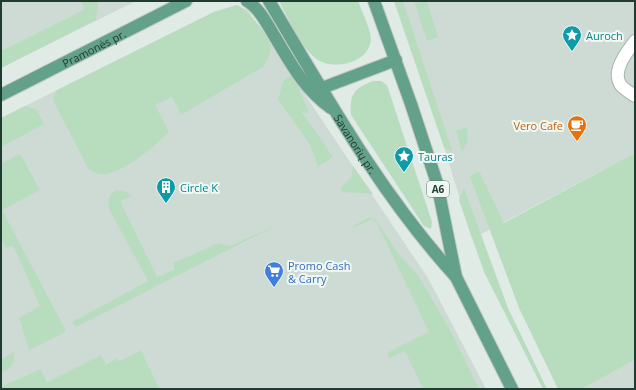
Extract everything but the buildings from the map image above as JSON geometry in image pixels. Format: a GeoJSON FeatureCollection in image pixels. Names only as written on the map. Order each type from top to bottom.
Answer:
{"type":"FeatureCollection","features":[{"type":"Feature","properties":{"kind":"main road","name":"Pramonės pr."},"geometry":{"type":"LineString","coordinates":[[1,94],[186,1]]}},
{"type":"Feature","properties":{"kind":"main road"},"geometry":{"type":"LineString","coordinates":[[247,1],[253,5],[262,16],[306,87],[319,100],[336,111]]}},
{"type":"Feature","properties":{"kind":"main road","name":"Savanorių pr."},"geometry":{"type":"LineString","coordinates":[[269,1],[336,111],[398,206],[429,248],[456,277]]}},
{"type":"Feature","properties":{"kind":"main road","name":"Savanorių pr."},"geometry":{"type":"LineString","coordinates":[[374,1],[396,60],[437,183],[456,277],[512,389]]}},
{"type":"Feature","properties":{"kind":"main road"},"geometry":{"type":"LineString","coordinates":[[322,88],[396,60]]}},
{"type":"Feature","properties":{"kind":"street"},"geometry":{"type":"LineString","coordinates":[[635,41],[623,58],[618,78],[621,85],[635,96]]}},
{"type":"Feature","properties":{"kind":"shaded area"},"geometry":{"type":"Polygon","coordinates":[[[1,1],[136,1],[1,68],[1,1]]]}},
{"type":"Feature","properties":{"kind":"shaded area"},"geometry":{"type":"Polygon","coordinates":[[[394,1],[635,1],[635,153],[472,239],[444,147],[394,1]]]}},
{"type":"Feature","properties":{"kind":"shaded area"},"geometry":{"type":"Polygon","coordinates":[[[237,5],[248,11],[269,41],[428,278],[486,389],[160,389],[141,350],[118,361],[117,359],[105,364],[100,356],[47,382],[41,369],[1,386],[1,118],[214,12],[237,5]]]}},
{"type":"Feature","properties":{"kind":"shaded area"},"geometry":{"type":"Polygon","coordinates":[[[635,360],[635,389],[582,389],[635,360]]]}},
{"type":"Feature","properties":{"kind":"green space"},"geometry":{"type":"Polygon","coordinates":[[[81,1],[97,1],[98,5],[96,20],[1,68],[1,51],[84,10],[81,1]]]}},
{"type":"Feature","properties":{"kind":"green space"},"geometry":{"type":"Polygon","coordinates":[[[279,1],[358,1],[371,35],[369,47],[364,54],[349,63],[331,64],[322,62],[309,52],[294,31],[279,1]]]}},
{"type":"Feature","properties":{"kind":"green space"},"geometry":{"type":"Polygon","coordinates":[[[394,1],[403,1],[453,153],[444,147],[394,1]]]}},
{"type":"Feature","properties":{"kind":"green space"},"geometry":{"type":"Polygon","coordinates":[[[414,1],[416,3],[427,1],[438,37],[427,41],[414,1]]]}},
{"type":"Feature","properties":{"kind":"green space"},"geometry":{"type":"Polygon","coordinates":[[[237,5],[257,23],[270,42],[270,52],[263,67],[181,115],[172,97],[155,105],[169,132],[132,163],[115,172],[98,174],[89,170],[54,102],[53,98],[57,90],[214,12],[237,5]]]}},
{"type":"Feature","properties":{"kind":"green space"},"geometry":{"type":"Polygon","coordinates":[[[290,76],[295,79],[309,113],[302,112],[333,157],[318,167],[310,145],[278,100],[283,81],[290,76]]]}},
{"type":"Feature","properties":{"kind":"green space"},"geometry":{"type":"Polygon","coordinates":[[[373,81],[381,81],[387,85],[432,222],[431,229],[424,226],[351,115],[351,102],[354,93],[361,86],[373,81]]]}},
{"type":"Feature","properties":{"kind":"green space"},"geometry":{"type":"Polygon","coordinates":[[[25,106],[36,109],[44,124],[1,147],[1,118],[25,106]]]}},
{"type":"Feature","properties":{"kind":"green space"},"geometry":{"type":"Polygon","coordinates":[[[467,127],[468,141],[462,152],[456,131],[467,127]]]}},
{"type":"Feature","properties":{"kind":"green space"},"geometry":{"type":"Polygon","coordinates":[[[635,153],[635,360],[582,389],[558,389],[519,308],[470,177],[477,171],[480,173],[504,223],[635,153]]]}},
{"type":"Feature","properties":{"kind":"green space"},"geometry":{"type":"Polygon","coordinates":[[[20,154],[40,190],[2,210],[65,329],[65,332],[29,350],[19,318],[40,306],[13,245],[6,248],[1,238],[1,164],[20,154]]]}},
{"type":"Feature","properties":{"kind":"green space"},"geometry":{"type":"Polygon","coordinates":[[[353,166],[373,194],[341,192],[341,187],[351,178],[353,166]]]}},
{"type":"Feature","properties":{"kind":"green space"},"geometry":{"type":"Polygon","coordinates":[[[464,188],[508,308],[547,389],[543,389],[484,272],[459,200],[464,188]]]}},
{"type":"Feature","properties":{"kind":"green space"},"geometry":{"type":"Polygon","coordinates":[[[116,190],[127,192],[132,196],[120,201],[157,277],[175,269],[173,263],[219,243],[230,246],[283,222],[76,327],[72,322],[148,281],[109,209],[109,198],[116,190]]]}},
{"type":"Feature","properties":{"kind":"green space"},"geometry":{"type":"Polygon","coordinates":[[[370,217],[375,219],[401,257],[418,275],[450,330],[479,389],[423,389],[405,351],[390,358],[387,353],[429,332],[377,223],[372,219],[354,228],[353,226],[370,217]]]}},
{"type":"Feature","properties":{"kind":"green space"},"geometry":{"type":"Polygon","coordinates":[[[141,350],[160,389],[1,389],[1,386],[41,369],[47,382],[101,355],[106,364],[117,358],[118,361],[141,350]]]}},
{"type":"Feature","properties":{"kind":"green space"},"geometry":{"type":"Polygon","coordinates":[[[14,352],[14,360],[12,365],[1,373],[1,357],[2,359],[14,352]]]}},
{"type":"Feature","properties":{"kind":"place","name":"Auroch"},"geometry":{"type":"Point","coordinates":[572,52]}},
{"type":"Feature","properties":{"kind":"place","name":"Vero Cafe"},"geometry":{"type":"Point","coordinates":[577,142]}},
{"type":"Feature","properties":{"kind":"place","name":"Tauras"},"geometry":{"type":"Point","coordinates":[404,173]}},
{"type":"Feature","properties":{"kind":"place","name":"Circle K"},"geometry":{"type":"Point","coordinates":[166,204]}},
{"type":"Feature","properties":{"kind":"place","name":"Promo Cash & Carry"},"geometry":{"type":"Point","coordinates":[274,288]}}]}
